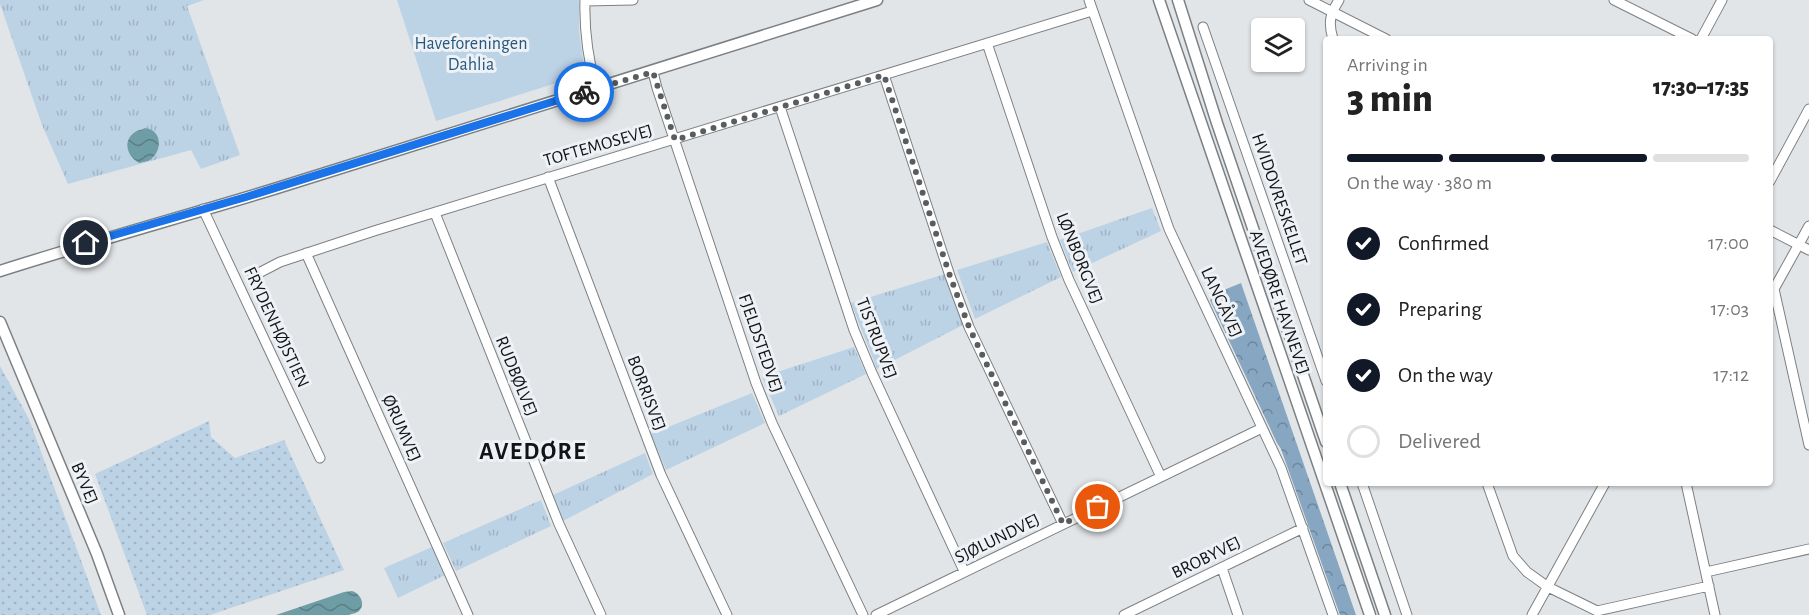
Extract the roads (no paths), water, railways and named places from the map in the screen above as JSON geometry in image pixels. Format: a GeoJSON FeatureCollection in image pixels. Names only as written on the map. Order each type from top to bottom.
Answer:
{"type":"FeatureCollection","features":[{"type":"Feature","properties":{"kind":"street"},"geometry":{"type":"LineString","coordinates":[[596,89],[585,35],[585,0],[633,0]]}},
{"type":"Feature","properties":{"kind":"street"},"geometry":{"type":"LineString","coordinates":[[0,272],[64,250],[653,72],[877,0]]}},
{"type":"Feature","properties":{"kind":"street","name":"LANGÅVEJ"},"geometry":{"type":"LineString","coordinates":[[1089,0],[1169,230],[1281,468],[1333,615]]}},
{"type":"Feature","properties":{"kind":"street","name":"AVEDØRE HAVNEVEJ"},"geometry":{"type":"LineString","coordinates":[[1159,0],[1323,478]]}},
{"type":"Feature","properties":{"kind":"street","name":"AVEDØRE HAVNEVEJ"},"geometry":{"type":"LineString","coordinates":[[1178,0],[1217,123],[1323,433]]}},
{"type":"Feature","properties":{"kind":"street"},"geometry":{"type":"LineString","coordinates":[[1309,0],[1380,36]]}},
{"type":"Feature","properties":{"kind":"street"},"geometry":{"type":"LineString","coordinates":[[1332,36],[1329,28],[1332,10],[1339,0]]}},
{"type":"Feature","properties":{"kind":"street"},"geometry":{"type":"LineString","coordinates":[[1614,0],[1686,36]]}},
{"type":"Feature","properties":{"kind":"street"},"geometry":{"type":"LineString","coordinates":[[1703,36],[1722,0]]}},
{"type":"Feature","properties":{"kind":"street","name":"TOFTEMOSEVEJ"},"geometry":{"type":"LineString","coordinates":[[253,276],[280,262],[306,253],[1092,11]]}},
{"type":"Feature","properties":{"kind":"street","name":"HVIDOVRESKELLET"},"geometry":{"type":"LineString","coordinates":[[1203,27],[1323,372]]}},
{"type":"Feature","properties":{"kind":"street","name":"LØNBORGVEJ"},"geometry":{"type":"LineString","coordinates":[[987,43],[1052,237],[1069,280],[1161,477]]}},
{"type":"Feature","properties":{"kind":"street","name":"FJELDSTEDVEJ"},"geometry":{"type":"LineString","coordinates":[[653,72],[756,383],[772,423],[863,615]]}},
{"type":"Feature","properties":{"kind":"street"},"geometry":{"type":"LineString","coordinates":[[884,75],[969,327],[1063,524]]}},
{"type":"Feature","properties":{"kind":"street","name":"TISTRUPVEJ"},"geometry":{"type":"LineString","coordinates":[[780,107],[854,330],[872,374],[964,572]]}},
{"type":"Feature","properties":{"kind":"street"},"geometry":{"type":"LineString","coordinates":[[1773,175],[1809,109]]}},
{"type":"Feature","properties":{"kind":"street","name":"BORRISVEJ"},"geometry":{"type":"LineString","coordinates":[[548,177],[661,475],[727,615]]}},
{"type":"Feature","properties":{"kind":"street","name":"FRYDENHØJSTIEN"},"geometry":{"type":"LineString","coordinates":[[204,209],[320,458]]}},
{"type":"Feature","properties":{"kind":"street","name":"RUDBØLVEJ"},"geometry":{"type":"LineString","coordinates":[[435,213],[559,524],[601,615]]}},
{"type":"Feature","properties":{"kind":"street"},"geometry":{"type":"LineString","coordinates":[[1809,226],[1774,289],[1809,445]]}},
{"type":"Feature","properties":{"kind":"street"},"geometry":{"type":"LineString","coordinates":[[1773,232],[1809,250]]}},
{"type":"Feature","properties":{"kind":"street","name":"ØRUMVEJ"},"geometry":{"type":"LineString","coordinates":[[306,253],[468,615]]}},
{"type":"Feature","properties":{"kind":"street","name":"BYVEJ"},"geometry":{"type":"LineString","coordinates":[[0,322],[97,554],[119,615]]}},
{"type":"Feature","properties":{"kind":"street","name":"BYVEJ"},"geometry":{"type":"LineString","coordinates":[[0,335],[18,365]]}},
{"type":"Feature","properties":{"kind":"street","name":"SJØLUNDVEJ"},"geometry":{"type":"LineString","coordinates":[[876,615],[1262,428]]}},
{"type":"Feature","properties":{"kind":"street","name":"AVEDØRE HAVNEVEJ"},"geometry":{"type":"LineString","coordinates":[[1326,486],[1370,615]]}},
{"type":"Feature","properties":{"kind":"street"},"geometry":{"type":"LineString","coordinates":[[1341,486],[1385,615]]}},
{"type":"Feature","properties":{"kind":"street"},"geometry":{"type":"LineString","coordinates":[[1363,486],[1407,615]]}},
{"type":"Feature","properties":{"kind":"street"},"geometry":{"type":"LineString","coordinates":[[1488,486],[1513,556],[1527,572],[1548,587],[1597,611],[1709,586]]}},
{"type":"Feature","properties":{"kind":"street"},"geometry":{"type":"LineString","coordinates":[[1533,615],[1603,486]]}},
{"type":"Feature","properties":{"kind":"street"},"geometry":{"type":"LineString","coordinates":[[1687,486],[1715,615]]}},
{"type":"Feature","properties":{"kind":"street","name":"BROBYVEJ"},"geometry":{"type":"LineString","coordinates":[[1124,615],[1146,610],[1222,568],[1303,528]]}},
{"type":"Feature","properties":{"kind":"street"},"geometry":{"type":"LineString","coordinates":[[1706,572],[1809,549]]}},
{"type":"Feature","properties":{"kind":"street"},"geometry":{"type":"LineString","coordinates":[[1222,568],[1238,615]]}},
{"type":"Feature","properties":{"kind":"water"},"geometry":{"type":"Polygon","coordinates":[[[145,128],[158,137],[158,148],[148,161],[139,163],[131,156],[127,144],[136,131],[145,128]]]}},
{"type":"Feature","properties":{"kind":"water"},"geometry":{"type":"Polygon","coordinates":[[[352,591],[360,596],[362,605],[358,612],[349,615],[276,615],[344,592],[352,591]]]}},
{"type":"Feature","properties":{"kind":"district","name":"AVEDØRE"},"geometry":{"type":"Point","coordinates":[533,451]}},
{"type":"Feature","properties":{"kind":"park label","name":"Haveforeningen Dahlia"},"geometry":{"type":"Point","coordinates":[471,53]}}]}
